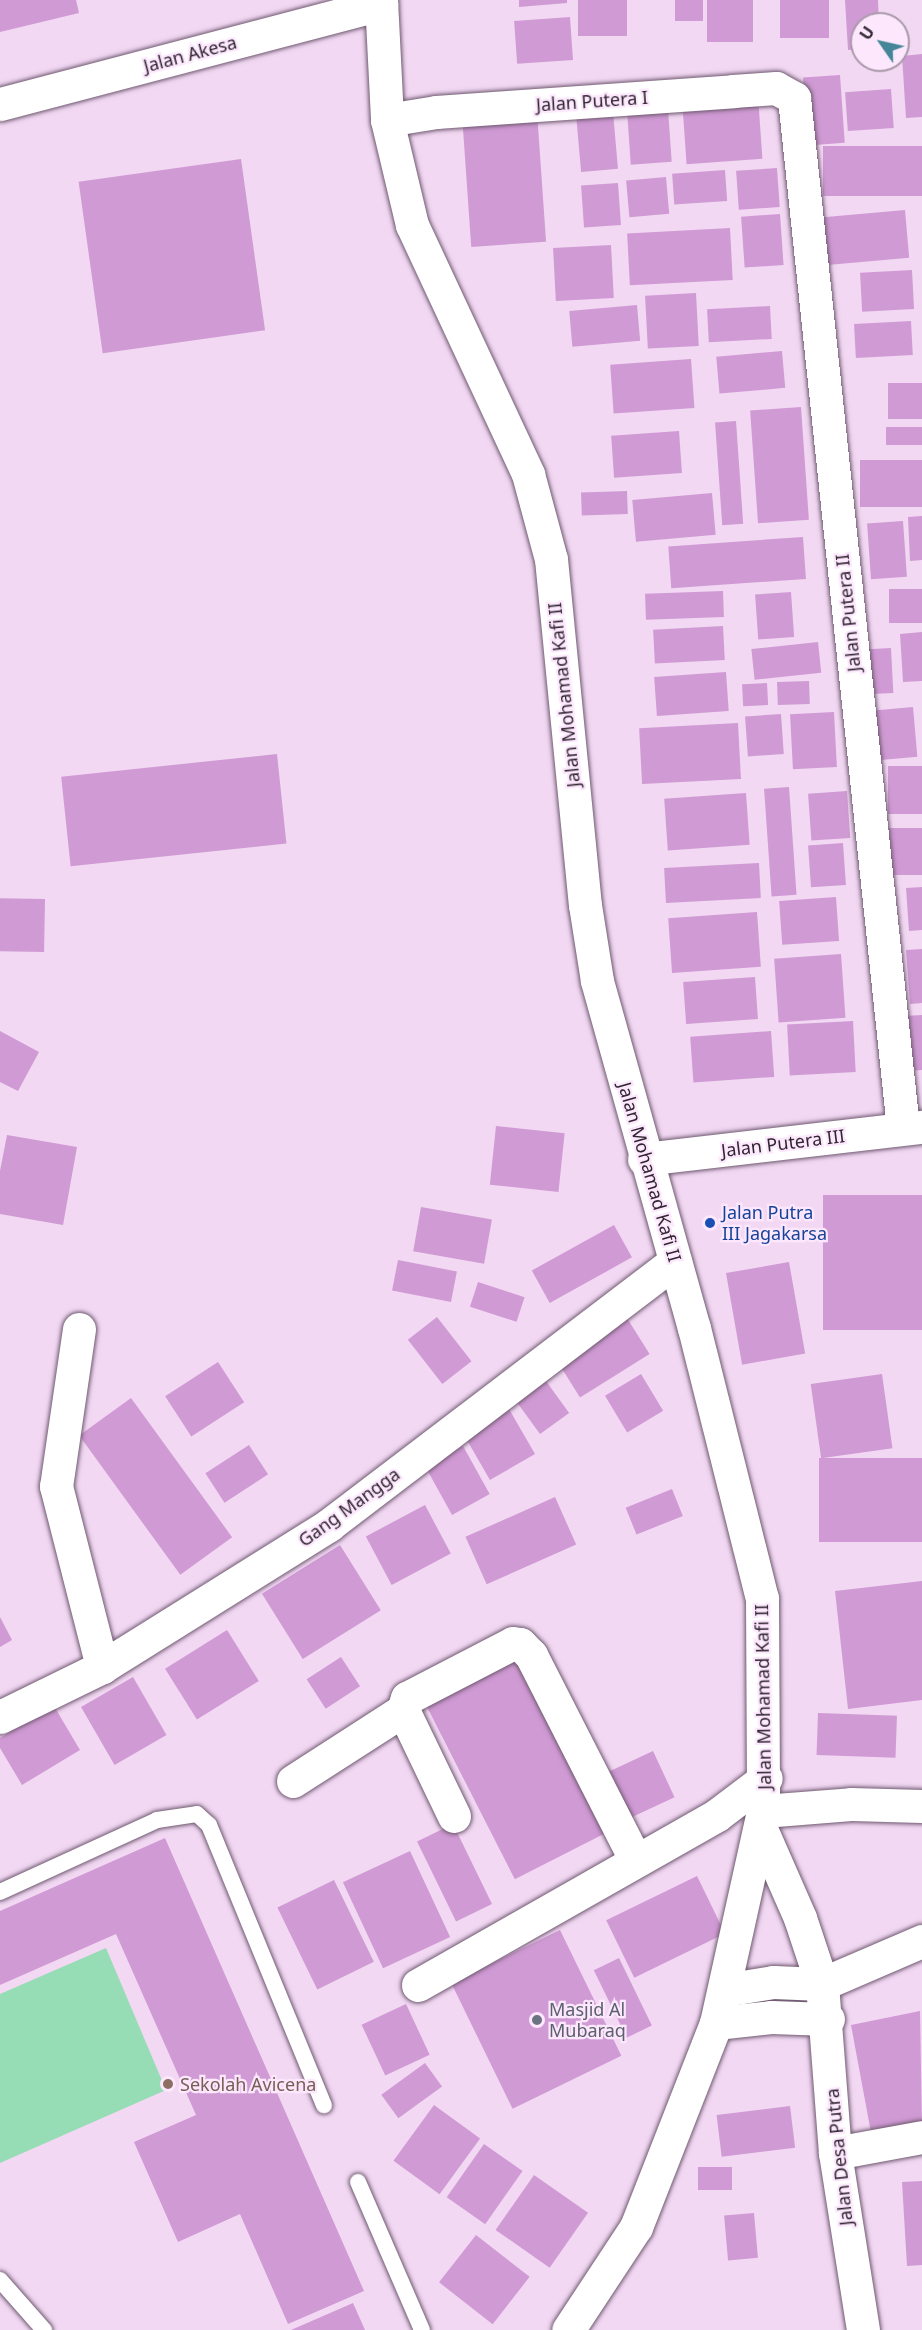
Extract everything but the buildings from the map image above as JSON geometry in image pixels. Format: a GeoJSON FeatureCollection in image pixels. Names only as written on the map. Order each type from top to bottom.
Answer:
{"type":"FeatureCollection","features":[{"type":"Feature","properties":{"kind":"street","name":"Jalan Akesa"},"geometry":{"type":"LineString","coordinates":[[0,104],[381,2]]}},
{"type":"Feature","properties":{"kind":"street","name":"Jalan Mohamad Kafi II"},"geometry":{"type":"LineString","coordinates":[[381,2],[387,120],[412,225],[528,474],[551,559],[585,905],[597,981],[644,1159],[675,1261],[762,1598],[766,1778],[762,1820],[716,2023],[636,2227],[568,2330]]}},
{"type":"Feature","properties":{"kind":"street","name":"Jalan Putera I"},"geometry":{"type":"LineString","coordinates":[[387,120],[436,112],[776,88],[794,99]]}},
{"type":"Feature","properties":{"kind":"street","name":"Jalan Putera II"},"geometry":{"type":"LineString","coordinates":[[794,99],[913,1127]]}},
{"type":"Feature","properties":{"kind":"street","name":"Jalan Putera III"},"geometry":{"type":"LineString","coordinates":[[644,1159],[913,1127]]}},
{"type":"Feature","properties":{"kind":"street","name":"Gang Mangga"},"geometry":{"type":"LineString","coordinates":[[0,1717],[102,1666],[329,1525],[675,1261]]}},
{"type":"Feature","properties":{"kind":"street"},"geometry":{"type":"LineString","coordinates":[[79,1329],[56,1486],[102,1666]]}},
{"type":"Feature","properties":{"kind":"street"},"geometry":{"type":"LineString","coordinates":[[293,1781],[403,1710],[416,1689],[513,1643],[520,1644],[531,1655],[636,1861]]}},
{"type":"Feature","properties":{"kind":"street"},"geometry":{"type":"LineString","coordinates":[[403,1710],[454,1816]]}},
{"type":"Feature","properties":{"kind":"street"},"geometry":{"type":"LineString","coordinates":[[418,1985],[717,1815],[766,1778]]}},
{"type":"Feature","properties":{"kind":"street"},"geometry":{"type":"LineString","coordinates":[[762,1820],[851,1804],[922,1806]]}},
{"type":"Feature","properties":{"kind":"street","name":"Jalan Desa Putra"},"geometry":{"type":"LineString","coordinates":[[762,1820],[800,1918],[822,1984],[828,2019],[835,2153],[863,2330]]}},
{"type":"Feature","properties":{"kind":"street"},"geometry":{"type":"LineString","coordinates":[[724,1990],[773,1982],[822,1984],[922,1941]]}},
{"type":"Feature","properties":{"kind":"street"},"geometry":{"type":"LineString","coordinates":[[716,2023],[771,2017],[828,2019]]}},
{"type":"Feature","properties":{"kind":"street"},"geometry":{"type":"LineString","coordinates":[[835,2153],[922,2137]]}},
{"type":"Feature","properties":{"kind":"lane"},"geometry":{"type":"LineString","coordinates":[[0,1892],[157,1820],[197,1814],[209,1825],[324,2105]]}},
{"type":"Feature","properties":{"kind":"lane"},"geometry":{"type":"LineString","coordinates":[[358,2182],[422,2330]]}},
{"type":"Feature","properties":{"kind":"lane"},"geometry":{"type":"LineString","coordinates":[[0,2280],[44,2330]]}},
{"type":"Feature","properties":{"kind":"green space"},"geometry":{"type":"Polygon","coordinates":[[[106,1948],[166,2090],[0,2163],[0,1994],[106,1948]]]}},
{"type":"Feature","properties":{"kind":"place","name":"Jalan Putra III Jagakarsa"},"geometry":{"type":"Point","coordinates":[710,1223]}},
{"type":"Feature","properties":{"kind":"place","name":"Masjid Al Mubaraq"},"geometry":{"type":"Point","coordinates":[537,2020]}},
{"type":"Feature","properties":{"kind":"place","name":"Sekolah Avicena"},"geometry":{"type":"Point","coordinates":[168,2084]}}]}
